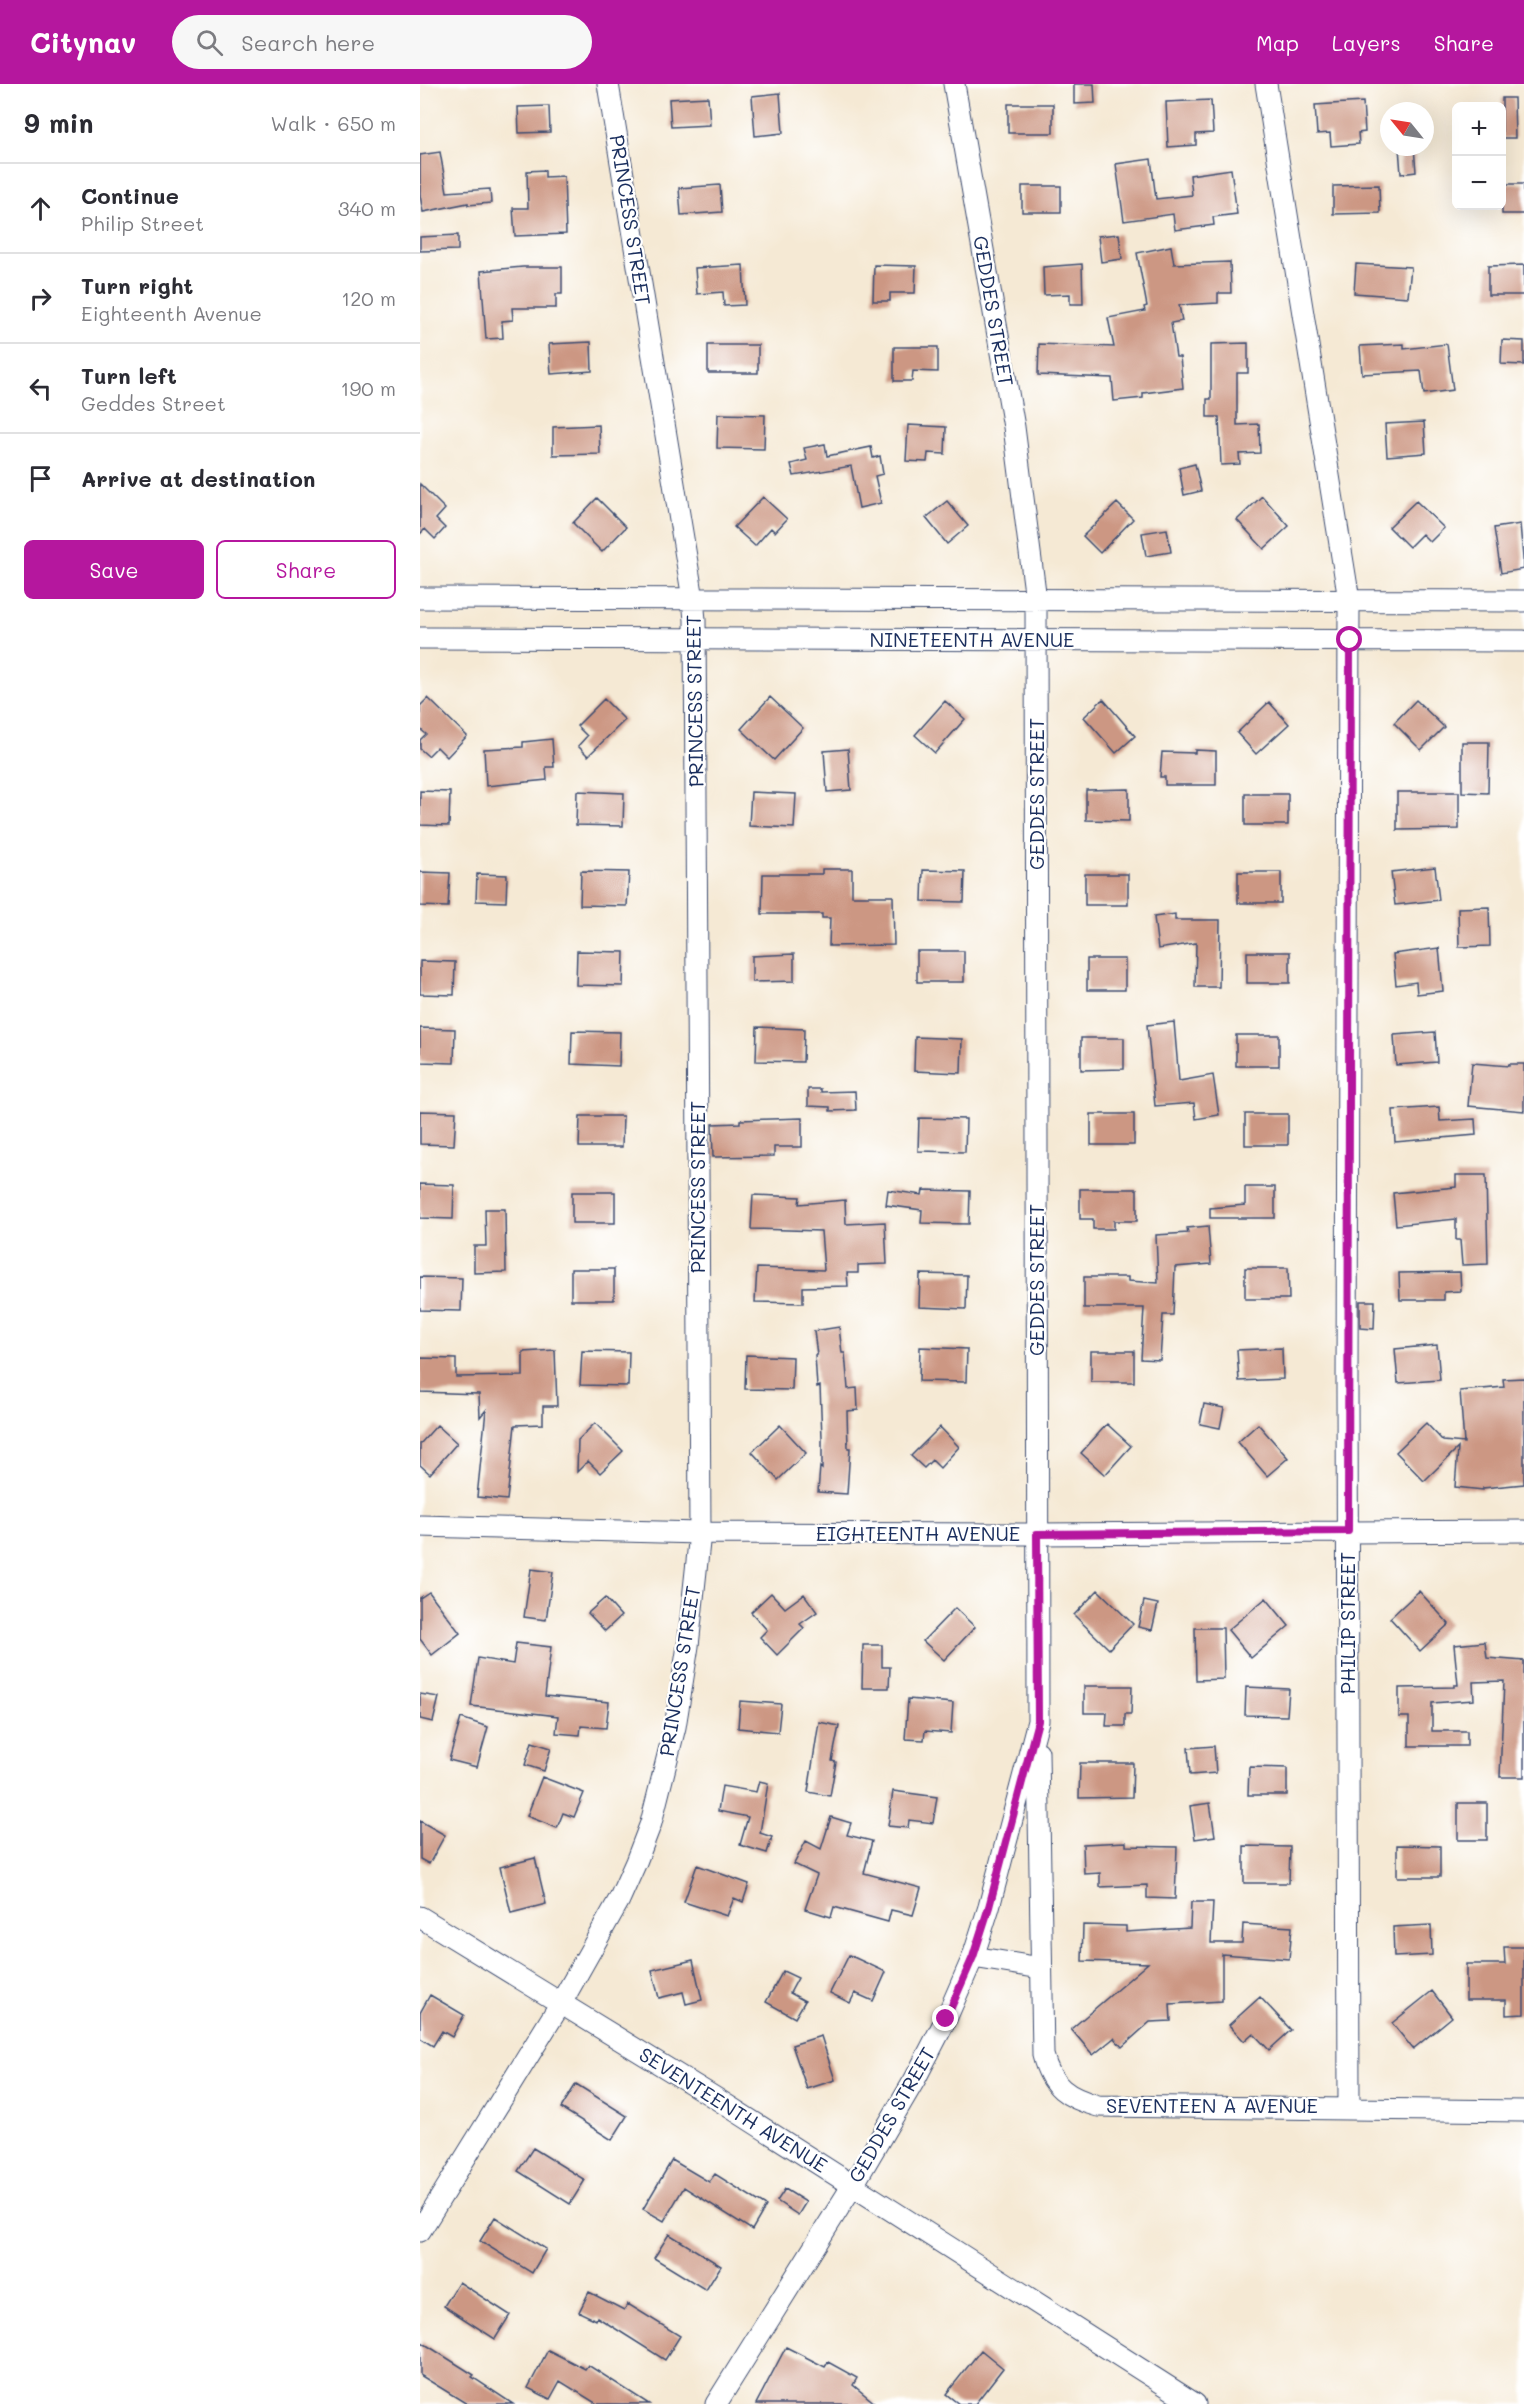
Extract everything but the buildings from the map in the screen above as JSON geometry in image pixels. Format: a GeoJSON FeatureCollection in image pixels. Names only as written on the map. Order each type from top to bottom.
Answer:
{"type":"FeatureCollection","features":[{"type":"Feature","properties":{"kind":"street","name":"PRINCESS STREET"},"geometry":{"type":"LineString","coordinates":[[420,2231],[561,2003],[619,1900],[651,1823],[675,1727],[688,1646],[699,1533],[696,640],[693,599],[608,84]]}},
{"type":"Feature","properties":{"kind":"street","name":"GEDDES STREET"},"geometry":{"type":"LineString","coordinates":[[716,2404],[853,2185],[930,2051],[973,1957],[992,1897],[1038,1721],[1036,600],[1014,427],[954,84]]}},
{"type":"Feature","properties":{"kind":"street","name":"PHILIP STREET"},"geometry":{"type":"LineString","coordinates":[[1266,84],[1349,600],[1347,1363],[1349,2107]]}},
{"type":"Feature","properties":{"kind":"street"},"geometry":{"type":"LineString","coordinates":[[420,598],[1524,601]]}},
{"type":"Feature","properties":{"kind":"street","name":"NINETEENTH AVENUE"},"geometry":{"type":"LineString","coordinates":[[420,638],[1524,641]]}},
{"type":"Feature","properties":{"kind":"street","name":"EIGHTEENTH AVENUE"},"geometry":{"type":"LineString","coordinates":[[420,1526],[699,1533],[1037,1534],[1524,1531]]}},
{"type":"Feature","properties":{"kind":"street","name":"SEVENTEEN A AVENUE"},"geometry":{"type":"LineString","coordinates":[[1038,1721],[1043,2055],[1046,2067],[1062,2090],[1078,2101],[1098,2106],[1524,2110]]}},
{"type":"Feature","properties":{"kind":"street","name":"SEVENTEENTH AVENUE"},"geometry":{"type":"LineString","coordinates":[[420,1917],[853,2185],[1195,2404]]}},
{"type":"Feature","properties":{"kind":"street"},"geometry":{"type":"LineString","coordinates":[[973,1957],[1041,1968]]}},
{"type":"Feature","properties":{"kind":"route"},"geometry":{"type":"LineString","coordinates":[[946,2019],[973,1957],[989,1907],[1038,1721],[1037,1534],[1348,1531],[1350,640]]}}]}
